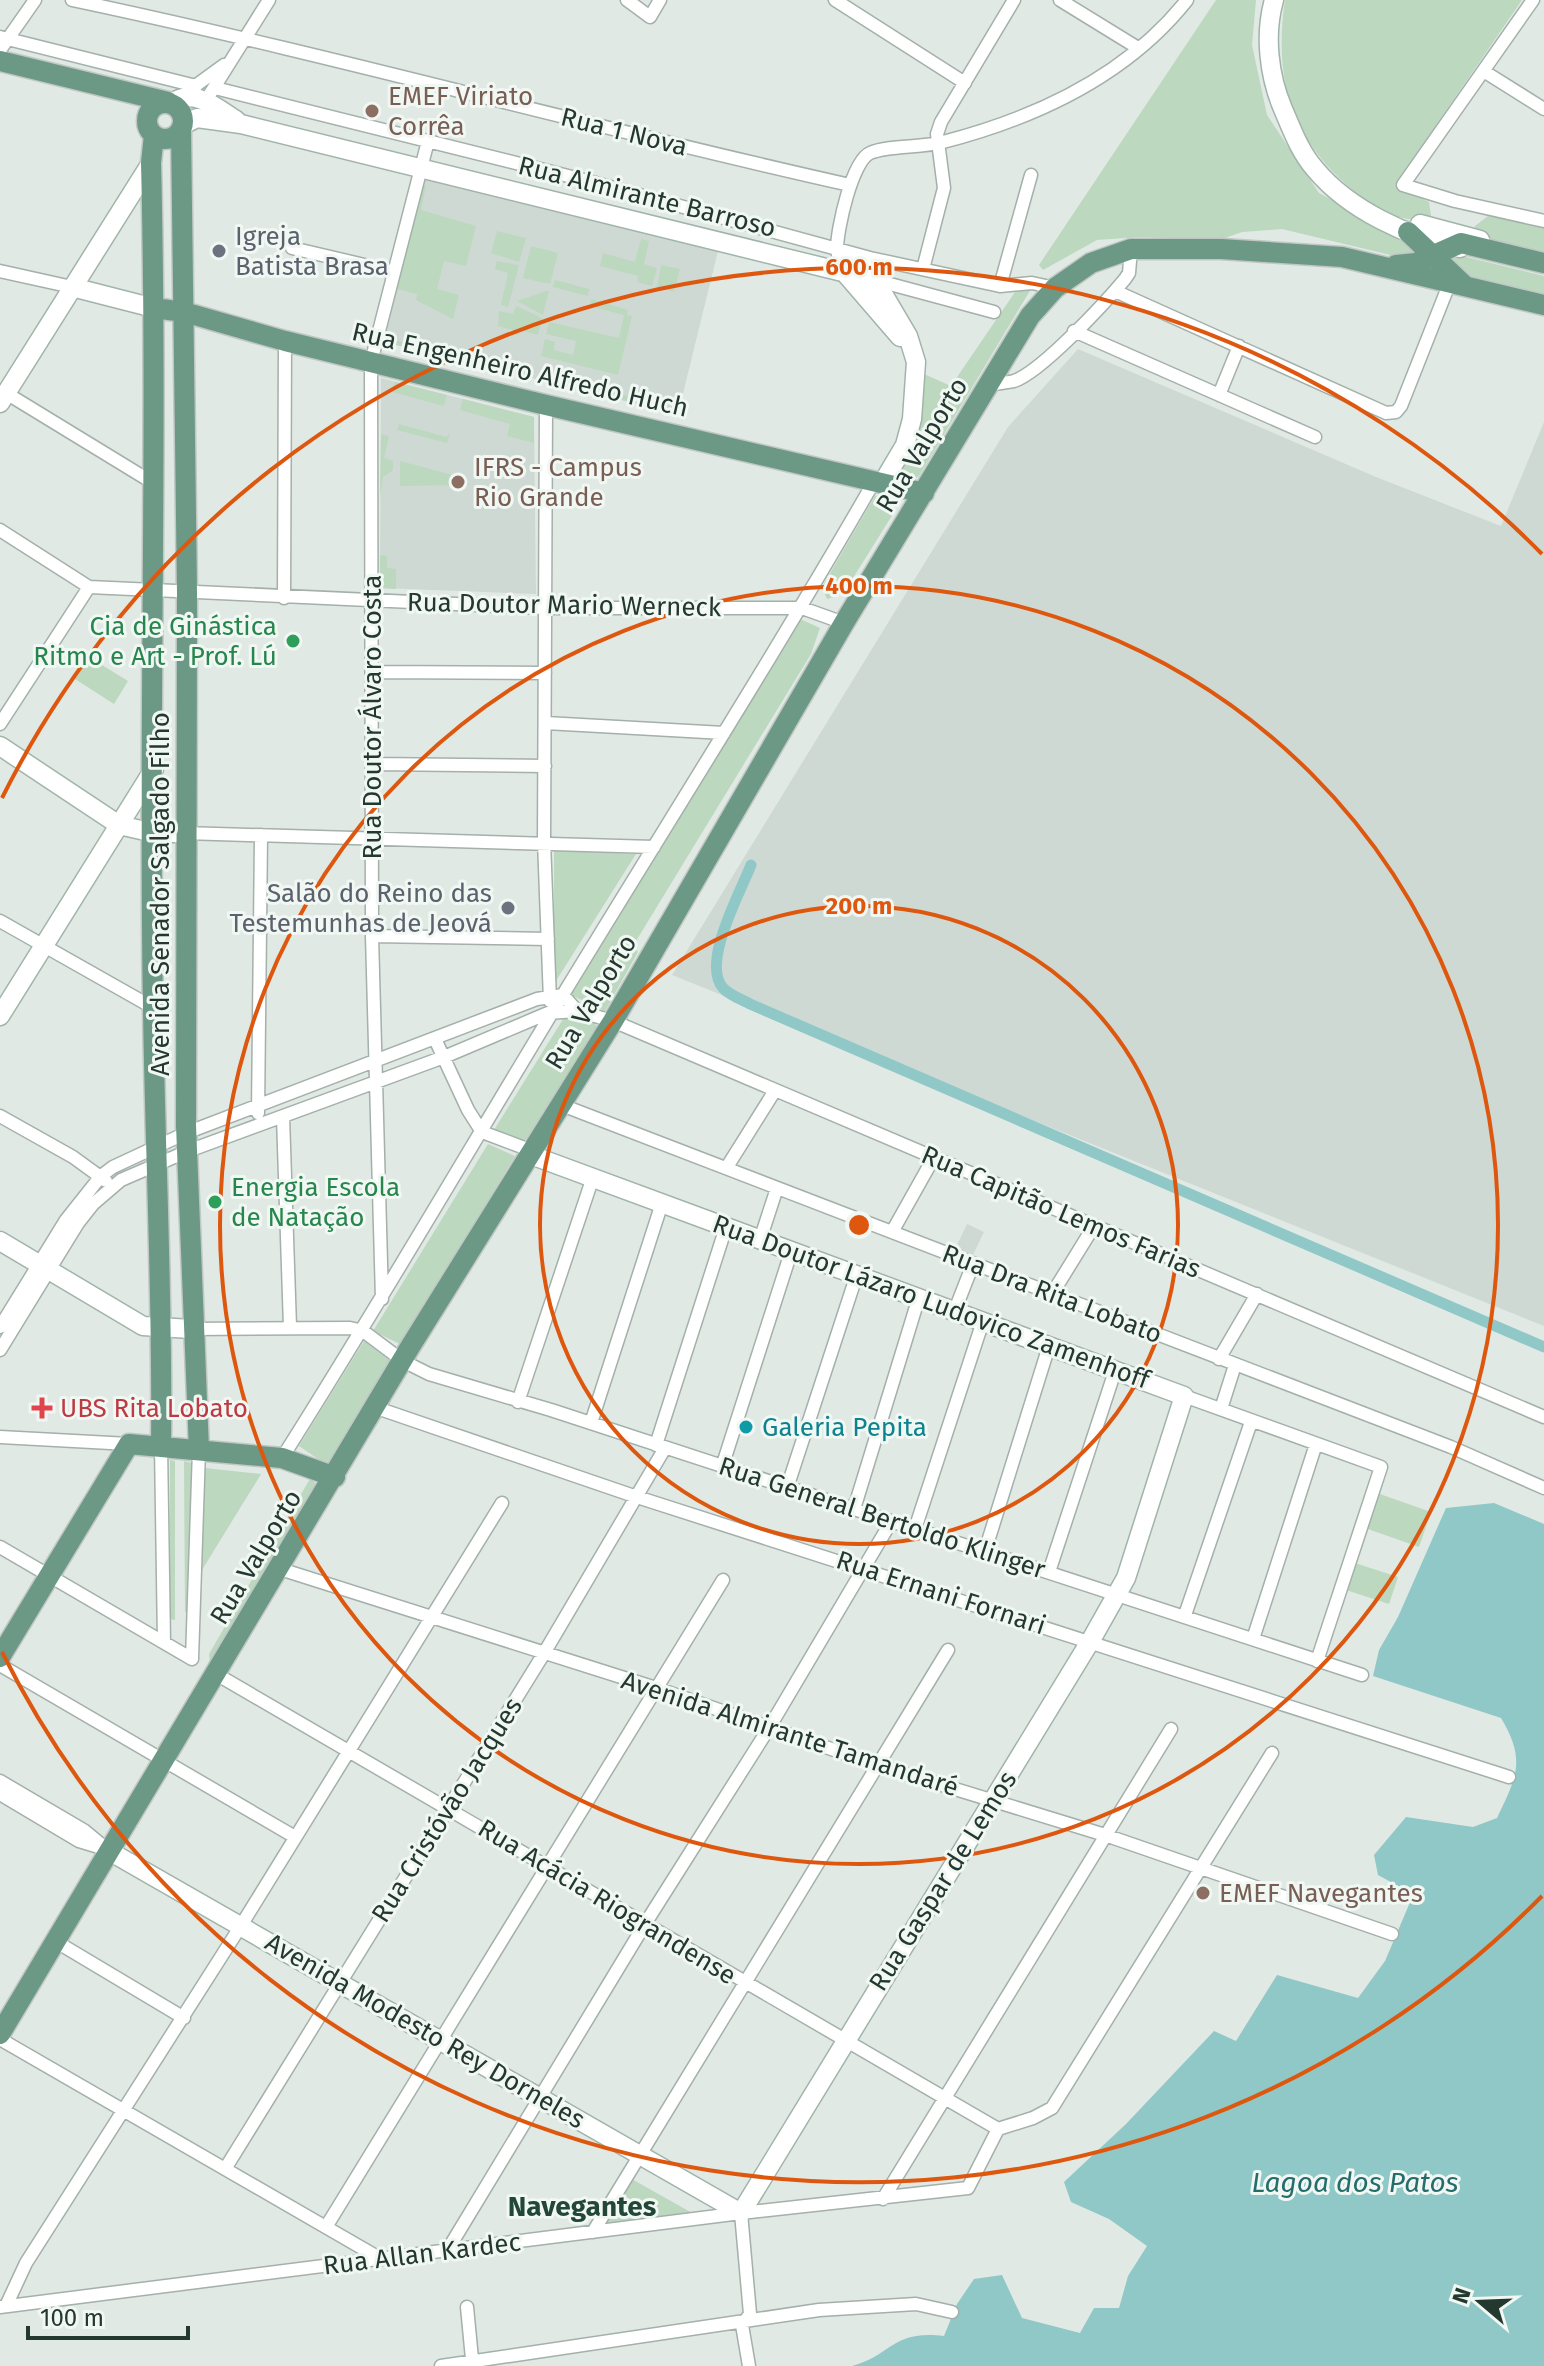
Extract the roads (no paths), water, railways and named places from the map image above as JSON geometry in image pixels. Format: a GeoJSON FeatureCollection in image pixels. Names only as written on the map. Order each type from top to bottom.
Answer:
{"type":"FeatureCollection","features":[{"type":"Feature","properties":{"kind":"main road","name":"Rua Almirante Barroso"},"geometry":{"type":"LineString","coordinates":[[0,61],[119,93],[189,106]]}},
{"type":"Feature","properties":{"kind":"main road","name":"Rua Almirante Barroso"},"geometry":{"type":"LineString","coordinates":[[119,93],[150,126]]}},
{"type":"Feature","properties":{"kind":"main road"},"geometry":{"type":"LineString","coordinates":[[155,105],[189,106],[169,139],[150,126],[155,105]]}},
{"type":"Feature","properties":{"kind":"main road","name":"Avenida Senador Salgado Filho"},"geometry":{"type":"LineString","coordinates":[[189,106],[182,174],[187,593],[184,833],[191,1329],[199,1450]]}},
{"type":"Feature","properties":{"kind":"main road","name":"Avenida Senador Salgado Filho"},"geometry":{"type":"LineString","coordinates":[[150,126],[155,484],[152,1007],[162,1330],[161,1446]]}},
{"type":"Feature","properties":{"kind":"main road"},"geometry":{"type":"LineString","coordinates":[[1408,232],[1442,250],[1458,283]]}},
{"type":"Feature","properties":{"kind":"main road"},"geometry":{"type":"LineString","coordinates":[[1380,265],[1416,263],[1442,250],[1468,243],[1544,260]]}},
{"type":"Feature","properties":{"kind":"main road","name":"Rua Valporto"},"geometry":{"type":"LineString","coordinates":[[0,2037],[374,1407],[530,1150],[613,1021],[844,623],[1030,316],[1055,288],[1091,263],[1131,249],[1221,249],[1342,257],[1544,305]]}},
{"type":"Feature","properties":{"kind":"main road","name":"Rua Engenheiro Alfredo Huch"},"geometry":{"type":"LineString","coordinates":[[154,308],[184,312],[285,341],[546,405],[924,493]]}},
{"type":"Feature","properties":{"kind":"main road"},"geometry":{"type":"LineString","coordinates":[[0,1657],[129,1444],[282,1458],[335,1477]]}},
{"type":"Feature","properties":{"kind":"street"},"geometry":{"type":"LineString","coordinates":[[2,42],[35,0]]}},
{"type":"Feature","properties":{"kind":"street","name":"Rua 1 Nova"},"geometry":{"type":"LineString","coordinates":[[72,0],[246,37],[617,132],[850,185]]}},
{"type":"Feature","properties":{"kind":"street"},"geometry":{"type":"LineString","coordinates":[[189,106],[235,55],[269,0]]}},
{"type":"Feature","properties":{"kind":"street"},"geometry":{"type":"LineString","coordinates":[[627,0],[645,8],[660,0]]}},
{"type":"Feature","properties":{"kind":"street"},"geometry":{"type":"LineString","coordinates":[[835,0],[965,83]]}},
{"type":"Feature","properties":{"kind":"street"},"geometry":{"type":"LineString","coordinates":[[923,269],[944,188],[939,144],[941,122],[1014,0]]}},
{"type":"Feature","properties":{"kind":"street"},"geometry":{"type":"LineString","coordinates":[[1060,0],[1138,48]]}},
{"type":"Feature","properties":{"kind":"street"},"geometry":{"type":"LineString","coordinates":[[904,336],[844,272],[837,250],[850,185],[861,160],[871,153],[939,144],[1016,122],[1070,97],[1138,48],[1172,19],[1187,0]]}},
{"type":"Feature","properties":{"kind":"street"},"geometry":{"type":"LineString","coordinates":[[1274,0],[1269,47],[1273,86],[1316,170],[1364,208],[1408,232]]}},
{"type":"Feature","properties":{"kind":"street"},"geometry":{"type":"LineString","coordinates":[[1533,0],[1403,185],[1455,201],[1544,221]]}},
{"type":"Feature","properties":{"kind":"street","name":"Rua Almirante Barroso"},"geometry":{"type":"LineString","coordinates":[[2,42],[241,124],[844,272],[994,312]]}},
{"type":"Feature","properties":{"kind":"street"},"geometry":{"type":"LineString","coordinates":[[189,106],[235,55]]}},
{"type":"Feature","properties":{"kind":"street"},"geometry":{"type":"LineString","coordinates":[[1485,72],[1544,109]]}},
{"type":"Feature","properties":{"kind":"street"},"geometry":{"type":"LineString","coordinates":[[189,106],[428,141],[870,258],[1000,286],[1032,283],[1055,288]]}},
{"type":"Feature","properties":{"kind":"street","name":"Rua Doutor Álvaro Costa"},"geometry":{"type":"LineString","coordinates":[[382,1299],[372,936],[371,362],[428,141]]}},
{"type":"Feature","properties":{"kind":"street"},"geometry":{"type":"LineString","coordinates":[[151,163],[3,398],[155,484]]}},
{"type":"Feature","properties":{"kind":"street"},"geometry":{"type":"LineString","coordinates":[[1000,286],[1031,175]]}},
{"type":"Feature","properties":{"kind":"street"},"geometry":{"type":"LineString","coordinates":[[586,209],[592,182]]}},
{"type":"Feature","properties":{"kind":"street"},"geometry":{"type":"LineString","coordinates":[[1364,208],[1544,260]]}},
{"type":"Feature","properties":{"kind":"street"},"geometry":{"type":"LineString","coordinates":[[292,248],[394,272]]}},
{"type":"Feature","properties":{"kind":"street"},"geometry":{"type":"LineString","coordinates":[[988,385],[1014,381],[1028,373],[1074,331],[1129,273],[1131,249]]}},
{"type":"Feature","properties":{"kind":"street"},"geometry":{"type":"LineString","coordinates":[[1442,250],[1544,270]]}},
{"type":"Feature","properties":{"kind":"street"},"geometry":{"type":"LineString","coordinates":[[870,258],[875,280],[904,336],[909,364],[902,423],[879,481]]}},
{"type":"Feature","properties":{"kind":"street"},"geometry":{"type":"LineString","coordinates":[[0,271],[154,308]]}},
{"type":"Feature","properties":{"kind":"street"},"geometry":{"type":"LineString","coordinates":[[1115,291],[1386,413],[1396,412],[1458,283]]}},
{"type":"Feature","properties":{"kind":"street"},"geometry":{"type":"LineString","coordinates":[[1074,331],[1315,437]]}},
{"type":"Feature","properties":{"kind":"street"},"geometry":{"type":"LineString","coordinates":[[284,598],[285,341]]}},
{"type":"Feature","properties":{"kind":"street"},"geometry":{"type":"LineString","coordinates":[[1219,395],[1239,346]]}},
{"type":"Feature","properties":{"kind":"street"},"geometry":{"type":"LineString","coordinates":[[43,1268],[111,1186],[158,1155],[187,1142],[283,1117],[378,1083],[554,1011],[548,996],[544,841],[546,405]]}},
{"type":"Feature","properties":{"kind":"street","name":"Rua Valporto"},"geometry":{"type":"LineString","coordinates":[[282,1458],[363,1331],[563,995],[879,481]]}},
{"type":"Feature","properties":{"kind":"street"},"geometry":{"type":"LineString","coordinates":[[0,530],[89,587],[0,724]]}},
{"type":"Feature","properties":{"kind":"street","name":"Rua Doutor Mario Werneck"},"geometry":{"type":"LineString","coordinates":[[89,587],[543,608],[802,608],[844,623]]}},
{"type":"Feature","properties":{"kind":"street"},"geometry":{"type":"LineString","coordinates":[[372,672],[545,673]]}},
{"type":"Feature","properties":{"kind":"street"},"geometry":{"type":"LineString","coordinates":[[546,723],[724,733]]}},
{"type":"Feature","properties":{"kind":"street"},"geometry":{"type":"LineString","coordinates":[[0,746],[119,825],[154,833],[544,841],[654,847]]}},
{"type":"Feature","properties":{"kind":"street"},"geometry":{"type":"LineString","coordinates":[[373,764],[545,766]]}},
{"type":"Feature","properties":{"kind":"street"},"geometry":{"type":"LineString","coordinates":[[0,1016],[154,769]]}},
{"type":"Feature","properties":{"kind":"street"},"geometry":{"type":"LineString","coordinates":[[260,1124],[261,835]]}},
{"type":"Feature","properties":{"kind":"street"},"geometry":{"type":"LineString","coordinates":[[0,921],[152,1007]]}},
{"type":"Feature","properties":{"kind":"street"},"geometry":{"type":"LineString","coordinates":[[372,936],[548,939]]}},
{"type":"Feature","properties":{"kind":"street"},"geometry":{"type":"LineString","coordinates":[[0,1350],[18,1310],[101,1176],[158,1155],[258,1108],[374,1061],[548,996],[563,995],[577,1011]]}},
{"type":"Feature","properties":{"kind":"street","name":"Rua Capitão Lemos Farias"},"geometry":{"type":"LineString","coordinates":[[554,1011],[577,1011],[613,1021],[1544,1417]]}},
{"type":"Feature","properties":{"kind":"street"},"geometry":{"type":"LineString","coordinates":[[435,1039],[468,1110],[482,1132]]}},
{"type":"Feature","properties":{"kind":"street"},"geometry":{"type":"LineString","coordinates":[[727,1167],[774,1092]]}},
{"type":"Feature","properties":{"kind":"street","name":"Rua Dra Rita Lobato"},"geometry":{"type":"LineString","coordinates":[[559,1104],[1451,1447],[1544,1488]]}},
{"type":"Feature","properties":{"kind":"street"},"geometry":{"type":"LineString","coordinates":[[0,1116],[101,1176],[111,1186]]}},
{"type":"Feature","properties":{"kind":"street"},"geometry":{"type":"LineString","coordinates":[[283,1117],[290,1327]]}},
{"type":"Feature","properties":{"kind":"street","name":"Rua Doutor Lázaro Ludovico Zamenhoff"},"geometry":{"type":"LineString","coordinates":[[482,1132],[530,1150],[539,1158],[761,1237],[1251,1422],[1381,1467],[1317,1661]]}},
{"type":"Feature","properties":{"kind":"street"},"geometry":{"type":"LineString","coordinates":[[892,1232],[933,1159]]}},
{"type":"Feature","properties":{"kind":"street"},"geometry":{"type":"LineString","coordinates":[[518,1402],[593,1177]]}},
{"type":"Feature","properties":{"kind":"street"},"geometry":{"type":"LineString","coordinates":[[761,1237],[777,1188]]}},
{"type":"Feature","properties":{"kind":"street"},"geometry":{"type":"LineString","coordinates":[[591,1423],[662,1203]]}},
{"type":"Feature","properties":{"kind":"street"},"geometry":{"type":"LineString","coordinates":[[1052,1294],[1094,1226]]}},
{"type":"Feature","properties":{"kind":"street","name":"Rua Cristóvão Jacques"},"geometry":{"type":"LineString","coordinates":[[225,2169],[543,1655],[637,1497],[660,1447],[726,1227]]}},
{"type":"Feature","properties":{"kind":"street"},"geometry":{"type":"LineString","coordinates":[[0,1241],[128,1319],[162,1330],[290,1327],[363,1331]]}},
{"type":"Feature","properties":{"kind":"street"},"geometry":{"type":"LineString","coordinates":[[722,1467],[792,1249]]}},
{"type":"Feature","properties":{"kind":"street"},"geometry":{"type":"LineString","coordinates":[[955,1310],[973,1264]]}},
{"type":"Feature","properties":{"kind":"street"},"geometry":{"type":"LineString","coordinates":[[787,1488],[857,1274]]}},
{"type":"Feature","properties":{"kind":"street"},"geometry":{"type":"LineString","coordinates":[[1219,1359],[1257,1294]]}},
{"type":"Feature","properties":{"kind":"street"},"geometry":{"type":"LineString","coordinates":[[854,1509],[919,1297]]}},
{"type":"Feature","properties":{"kind":"street"},"geometry":{"type":"LineString","coordinates":[[0,1327],[18,1310]]}},
{"type":"Feature","properties":{"kind":"street"},"geometry":{"type":"LineString","coordinates":[[915,1529],[983,1321]]}},
{"type":"Feature","properties":{"kind":"street","name":"Rua General Bertoldo Klinger"},"geometry":{"type":"LineString","coordinates":[[363,1331],[403,1361],[429,1374],[591,1423],[1362,1675]]}},
{"type":"Feature","properties":{"kind":"street"},"geometry":{"type":"LineString","coordinates":[[985,1551],[1049,1346]]}},
{"type":"Feature","properties":{"kind":"street"},"geometry":{"type":"LineString","coordinates":[[1221,1409],[1235,1365]]}},
{"type":"Feature","properties":{"kind":"street"},"geometry":{"type":"LineString","coordinates":[[1049,1572],[1115,1371]]}},
{"type":"Feature","properties":{"kind":"street","name":"Rua Gaspar de Lemos"},"geometry":{"type":"LineString","coordinates":[[741,2213],[1118,1594],[1184,1396]]}},
{"type":"Feature","properties":{"kind":"street","name":"Rua Ernani Fornari"},"geometry":{"type":"LineString","coordinates":[[374,1407],[637,1497],[1091,1640],[1509,1777]]}},
{"type":"Feature","properties":{"kind":"street"},"geometry":{"type":"LineString","coordinates":[[1185,1615],[1251,1422]]}},
{"type":"Feature","properties":{"kind":"street"},"geometry":{"type":"LineString","coordinates":[[0,1437],[129,1444]]}},
{"type":"Feature","properties":{"kind":"street"},"geometry":{"type":"LineString","coordinates":[[1253,1639],[1316,1444]]}},
{"type":"Feature","properties":{"kind":"street","name":"Avenida Senador Salgado Filho"},"geometry":{"type":"LineString","coordinates":[[161,1446],[164,1642],[192,1659],[199,1450]]}},
{"type":"Feature","properties":{"kind":"street"},"geometry":{"type":"LineString","coordinates":[[3,2306],[26,2263],[184,2018],[502,1503]]}},
{"type":"Feature","properties":{"kind":"street"},"geometry":{"type":"LineString","coordinates":[[447,2251],[645,1924],[769,1728],[891,1522]]}},
{"type":"Feature","properties":{"kind":"street"},"geometry":{"type":"LineString","coordinates":[[0,1547],[164,1642]]}},
{"type":"Feature","properties":{"kind":"street","name":"Avenida Almirante Tamandaré"},"geometry":{"type":"LineString","coordinates":[[277,1568],[428,1619],[659,1689],[880,1766],[1105,1835],[1392,1934]]}},
{"type":"Feature","properties":{"kind":"street"},"geometry":{"type":"LineString","coordinates":[[326,2227],[659,1689],[723,1580]]}},
{"type":"Feature","properties":{"kind":"street"},"geometry":{"type":"LineString","coordinates":[[593,2232],[948,1650]]}},
{"type":"Feature","properties":{"kind":"street"},"geometry":{"type":"LineString","coordinates":[[0,1665],[295,1837]]}},
{"type":"Feature","properties":{"kind":"street","name":"Rua Acácia Riograndense"},"geometry":{"type":"LineString","coordinates":[[216,1674],[998,2129]]}},
{"type":"Feature","properties":{"kind":"street"},"geometry":{"type":"LineString","coordinates":[[883,2199],[1171,1729]]}},
{"type":"Feature","properties":{"kind":"street"},"geometry":{"type":"LineString","coordinates":[[998,2129],[1033,2118],[1052,2108],[1272,1753]]}},
{"type":"Feature","properties":{"kind":"street"},"geometry":{"type":"LineString","coordinates":[[0,1781],[85,1831],[109,1851]]}},
{"type":"Feature","properties":{"kind":"street"},"geometry":{"type":"LineString","coordinates":[[0,1794],[79,1841],[109,1851]]}},
{"type":"Feature","properties":{"kind":"street","name":"Avenida Modesto Rey Dorneles"},"geometry":{"type":"LineString","coordinates":[[109,1851],[242,1924],[639,2157],[741,2213]]}},
{"type":"Feature","properties":{"kind":"street"},"geometry":{"type":"LineString","coordinates":[[55,1941],[184,2018]]}},
{"type":"Feature","properties":{"kind":"street"},"geometry":{"type":"LineString","coordinates":[[0,2037],[381,2259]]}},
{"type":"Feature","properties":{"kind":"street","name":"Rua Allan Kardec"},"geometry":{"type":"LineString","coordinates":[[3,2306],[741,2213],[968,2188],[998,2129]]}},
{"type":"Feature","properties":{"kind":"street"},"geometry":{"type":"LineString","coordinates":[[741,2213],[750,2314],[742,2325],[749,2366]]}},
{"type":"Feature","properties":{"kind":"street"},"geometry":{"type":"LineString","coordinates":[[441,2366],[745,2319],[916,2304],[952,2312]]}},
{"type":"Feature","properties":{"kind":"street"},"geometry":{"type":"LineString","coordinates":[[467,2307],[472,2359]]}},
{"type":"Feature","properties":{"kind":"water","name":"Lagoa dos Patos"},"geometry":{"type":"Polygon","coordinates":[[[1494,1503],[1544,1524],[1544,2366],[852,2366],[902,2340],[927,2335],[944,2336],[957,2304],[974,2279],[1002,2275],[1022,2318],[1080,2333],[1094,2308],[1119,2308],[1128,2276],[1147,2246],[1109,2219],[1071,2202],[1064,2182],[1126,2124],[1214,2031],[1236,2041],[1277,1975],[1358,1998],[1385,1961],[1411,1900],[1398,1886],[1378,1875],[1374,1855],[1406,1817],[1473,1827],[1497,1818],[1510,1791],[1516,1768],[1514,1745],[1501,1718],[1373,1676],[1379,1650],[1398,1617],[1446,1508],[1494,1503]]]}},
{"type":"Feature","properties":{"kind":"waterway"},"geometry":{"type":"LineString","coordinates":[[751,865],[719,945],[717,977],[723,988],[732,995],[1544,1347]]}},
{"type":"Feature","properties":{"kind":"place","name":"EMEF Viriato Corrêa"},"geometry":{"type":"Point","coordinates":[372,111]}},
{"type":"Feature","properties":{"kind":"place","name":"Igreja Batista Brasa"},"geometry":{"type":"Point","coordinates":[219,251]}},
{"type":"Feature","properties":{"kind":"place","name":"IFRS - Campus Rio Grande"},"geometry":{"type":"Point","coordinates":[458,482]}},
{"type":"Feature","properties":{"kind":"place","name":"Cia de Ginástica Ritmo e Art - Prof. Lú"},"geometry":{"type":"Point","coordinates":[293,641]}},
{"type":"Feature","properties":{"kind":"place","name":"Salão do Reino das Testemunhas de Jeová"},"geometry":{"type":"Point","coordinates":[508,908]}},
{"type":"Feature","properties":{"kind":"place","name":"Energia Escola de Natação"},"geometry":{"type":"Point","coordinates":[215,1202]}},
{"type":"Feature","properties":{"kind":"place","name":"UBS Rita Lobato"},"geometry":{"type":"Point","coordinates":[42,1408]}},
{"type":"Feature","properties":{"kind":"place","name":"Galeria Pepita"},"geometry":{"type":"Point","coordinates":[746,1427]}},
{"type":"Feature","properties":{"kind":"place","name":"EMEF Navegantes"},"geometry":{"type":"Point","coordinates":[1203,1893]}},
{"type":"Feature","properties":{"kind":"district","name":"Navegantes"},"geometry":{"type":"Point","coordinates":[582,2206]}}]}
